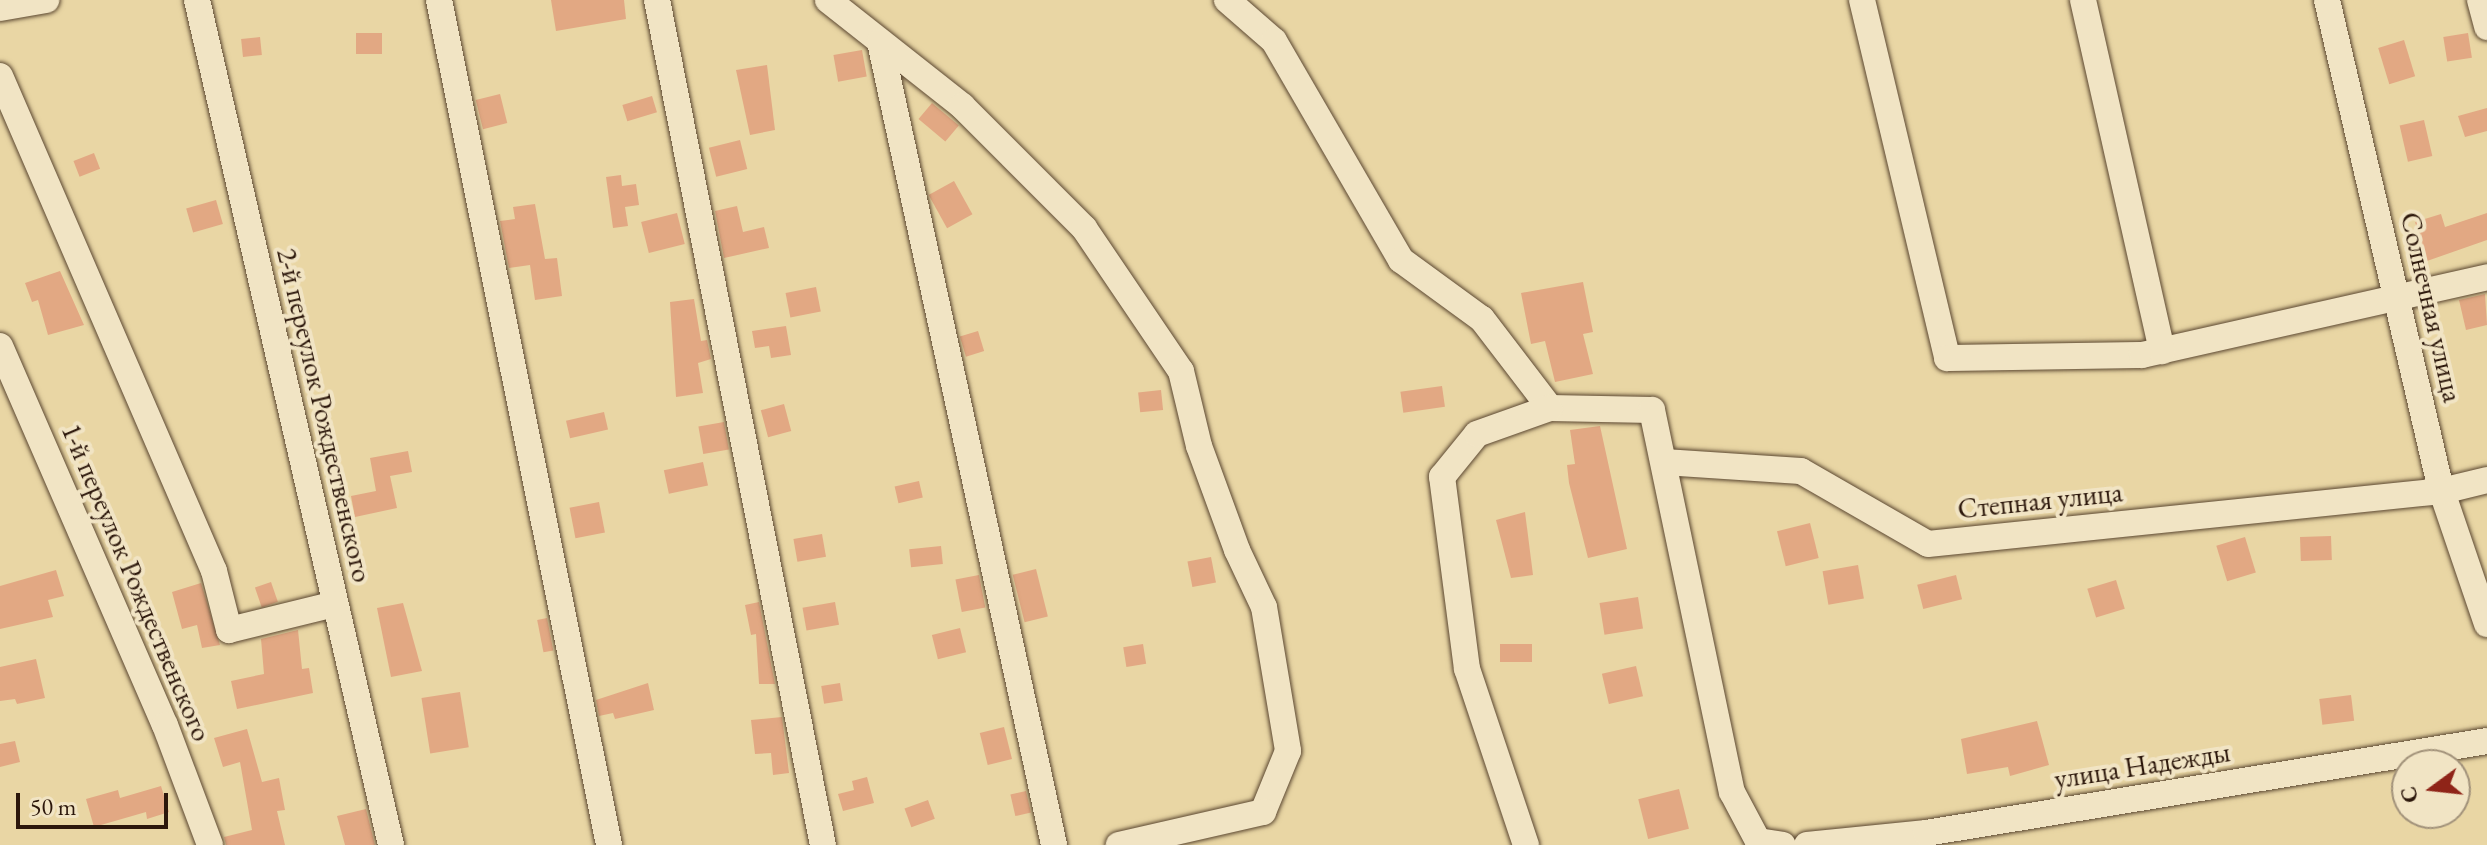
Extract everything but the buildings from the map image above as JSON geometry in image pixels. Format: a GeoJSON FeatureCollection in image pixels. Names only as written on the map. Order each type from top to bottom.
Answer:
{"type":"FeatureCollection","features":[{"type":"Feature","properties":{"kind":"street"},"geometry":{"type":"LineString","coordinates":[[0,8],[46,0]]}},
{"type":"Feature","properties":{"kind":"street","name":"2-й переулок Рождественского"},"geometry":{"type":"LineString","coordinates":[[197,0],[391,845]]}},
{"type":"Feature","properties":{"kind":"street"},"geometry":{"type":"LineString","coordinates":[[439,0],[609,845]]}},
{"type":"Feature","properties":{"kind":"street"},"geometry":{"type":"LineString","coordinates":[[657,0],[823,845]]}},
{"type":"Feature","properties":{"kind":"street"},"geometry":{"type":"LineString","coordinates":[[828,0],[962,106],[1084,228],[1133,296],[1181,371],[1204,461],[1264,607],[1288,751],[1263,812],[1119,845]]}},
{"type":"Feature","properties":{"kind":"street"},"geometry":{"type":"LineString","coordinates":[[1227,0],[1274,41],[1401,260],[1482,319],[1550,408]]}},
{"type":"Feature","properties":{"kind":"street"},"geometry":{"type":"LineString","coordinates":[[1862,0],[1947,358],[2162,351],[2398,301],[2487,277]]}},
{"type":"Feature","properties":{"kind":"street"},"geometry":{"type":"LineString","coordinates":[[2083,0],[2162,351]]}},
{"type":"Feature","properties":{"kind":"street","name":"Солнечная улица"},"geometry":{"type":"LineString","coordinates":[[2327,0],[2442,491],[2487,624]]}},
{"type":"Feature","properties":{"kind":"street"},"geometry":{"type":"LineString","coordinates":[[2480,0],[2487,27]]}},
{"type":"Feature","properties":{"kind":"street"},"geometry":{"type":"LineString","coordinates":[[880,42],[1054,845]]}},
{"type":"Feature","properties":{"kind":"street"},"geometry":{"type":"LineString","coordinates":[[0,76],[208,557],[229,630],[335,604]]}},
{"type":"Feature","properties":{"kind":"street","name":"1-й переулок Рождественского"},"geometry":{"type":"LineString","coordinates":[[0,346],[165,725],[208,845]]}},
{"type":"Feature","properties":{"kind":"street"},"geometry":{"type":"LineString","coordinates":[[1526,845],[1467,669],[1442,477],[1477,434],[1550,408],[1652,410],[1732,792],[1758,841],[1783,845]]}},
{"type":"Feature","properties":{"kind":"street","name":"Степная улица"},"geometry":{"type":"LineString","coordinates":[[1664,462],[1801,471],[1928,544],[2442,491],[2487,480]]}},
{"type":"Feature","properties":{"kind":"street","name":"улица Надежды"},"geometry":{"type":"LineString","coordinates":[[1807,845],[1921,839],[2487,741]]}}]}
